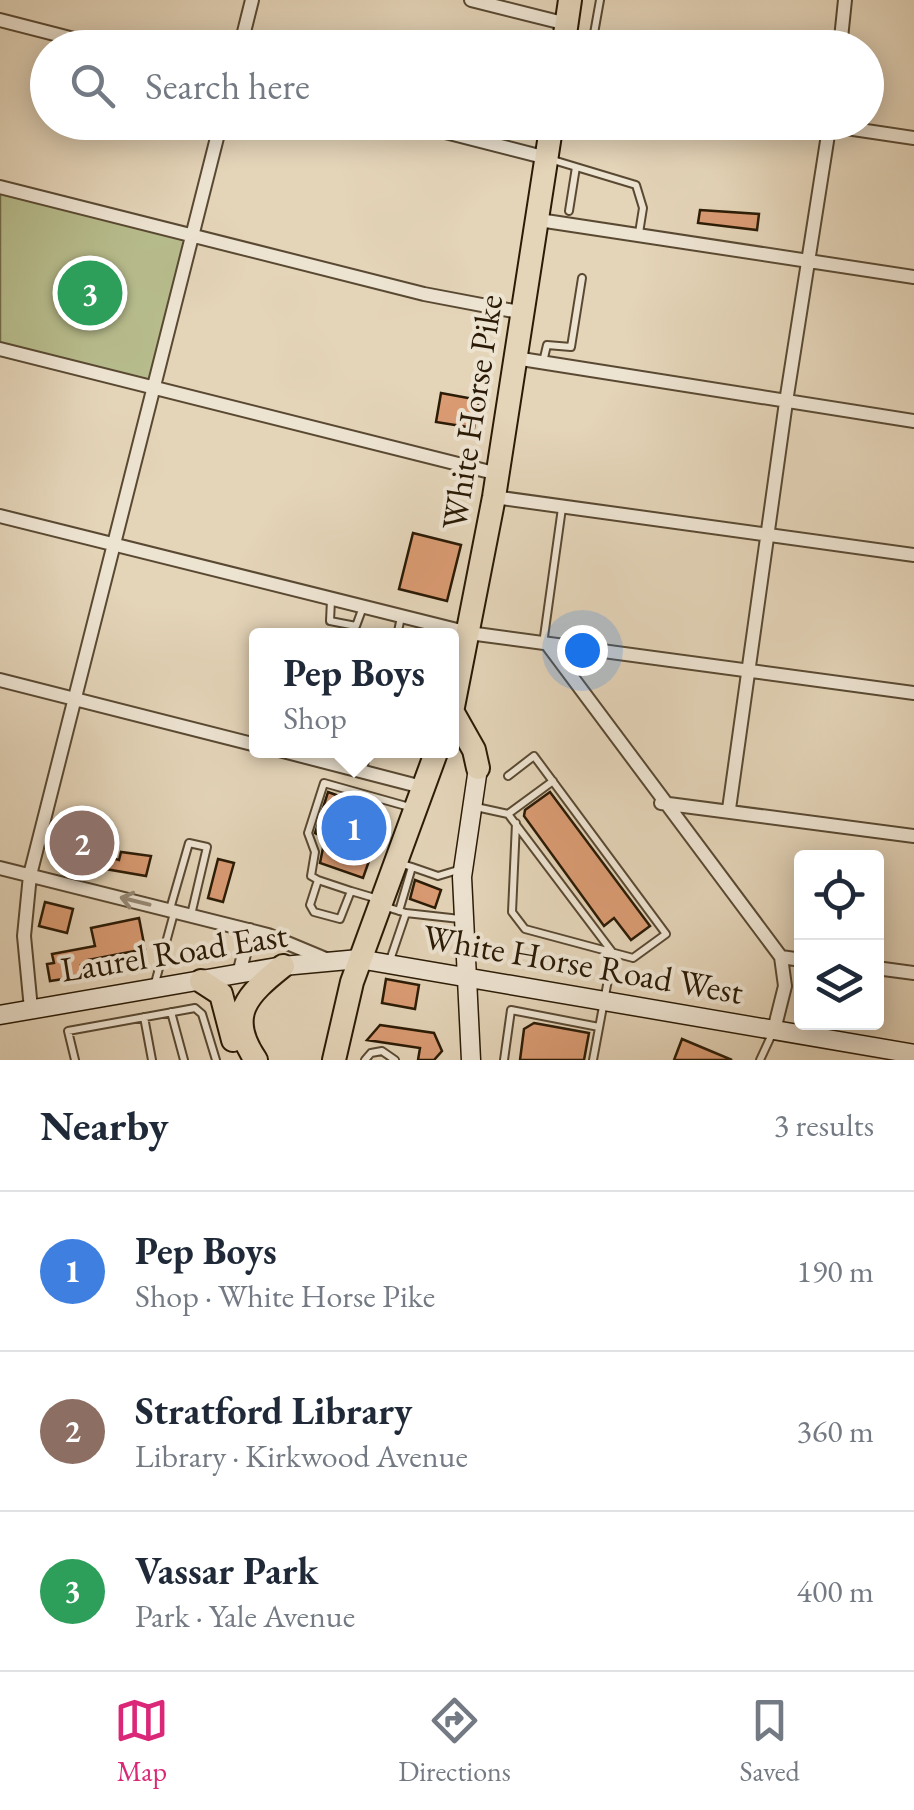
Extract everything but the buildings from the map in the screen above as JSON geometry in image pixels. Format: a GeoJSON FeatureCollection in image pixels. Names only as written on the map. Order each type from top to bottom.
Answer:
{"type":"FeatureCollection","features":[{"type":"Feature","properties":{"kind":"highway"},"geometry":{"type":"LineString","coordinates":[[566,30],[570,0]]}},
{"type":"Feature","properties":{"kind":"highway","name":"White Horse Pike"},"geometry":{"type":"LineString","coordinates":[[459,681],[496,486],[550,140]]}},
{"type":"Feature","properties":{"kind":"highway"},"geometry":{"type":"LineString","coordinates":[[459,723],[474,750],[478,768]]}},
{"type":"Feature","properties":{"kind":"highway"},"geometry":{"type":"LineString","coordinates":[[459,757],[478,768]]}},
{"type":"Feature","properties":{"kind":"highway"},"geometry":{"type":"LineString","coordinates":[[334,1060],[359,960],[391,907],[418,798],[433,758]]}},
{"type":"Feature","properties":{"kind":"highway"},"geometry":{"type":"LineString","coordinates":[[256,1060],[247,1046],[243,1008],[252,991],[284,966]]}},
{"type":"Feature","properties":{"kind":"highway"},"geometry":{"type":"LineString","coordinates":[[201,981],[221,994],[241,1060]]}},
{"type":"Feature","properties":{"kind":"highway"},"geometry":{"type":"LineString","coordinates":[[312,1060],[342,1022]]}},
{"type":"Feature","properties":{"kind":"main road"},"geometry":{"type":"LineString","coordinates":[[471,1060],[464,868],[478,768]]}},
{"type":"Feature","properties":{"kind":"main road","name":"Laurel Road East"},"geometry":{"type":"LineString","coordinates":[[0,1015],[284,966],[359,960]]}},
{"type":"Feature","properties":{"kind":"main road","name":"White Horse Road West"},"geometry":{"type":"LineString","coordinates":[[359,960],[914,1054]]}},
{"type":"Feature","properties":{"kind":"street"},"geometry":{"type":"LineString","coordinates":[[244,30],[252,0]]}},
{"type":"Feature","properties":{"kind":"street"},"geometry":{"type":"LineString","coordinates":[[471,0],[547,30]]}},
{"type":"Feature","properties":{"kind":"street"},"geometry":{"type":"LineString","coordinates":[[842,30],[845,0]]}},
{"type":"Feature","properties":{"kind":"street"},"geometry":{"type":"LineString","coordinates":[[0,20],[39,30]]}},
{"type":"Feature","properties":{"kind":"street"},"geometry":{"type":"LineString","coordinates":[[884,133],[914,138]]}},
{"type":"Feature","properties":{"kind":"street"},"geometry":{"type":"LineString","coordinates":[[31,1009],[24,936],[30,875],[218,140]]}},
{"type":"Feature","properties":{"kind":"street"},"geometry":{"type":"LineString","coordinates":[[476,140],[547,158]]}},
{"type":"Feature","properties":{"kind":"street"},"geometry":{"type":"LineString","coordinates":[[729,809],[806,262],[827,140]]}},
{"type":"Feature","properties":{"kind":"street"},"geometry":{"type":"LineString","coordinates":[[0,187],[424,294],[524,312]]}},
{"type":"Feature","properties":{"kind":"street"},"geometry":{"type":"LineString","coordinates":[[539,220],[914,277]]}},
{"type":"Feature","properties":{"kind":"street"},"geometry":{"type":"LineString","coordinates":[[0,349],[156,388],[562,508],[914,555]]}},
{"type":"Feature","properties":{"kind":"street"},"geometry":{"type":"LineString","coordinates":[[515,358],[914,422]]}},
{"type":"Feature","properties":{"kind":"street"},"geometry":{"type":"LineString","coordinates":[[0,516],[450,628]]}},
{"type":"Feature","properties":{"kind":"street"},"geometry":{"type":"LineString","coordinates":[[459,630],[914,694]]}},
{"type":"Feature","properties":{"kind":"street"},"geometry":{"type":"LineString","coordinates":[[545,644],[781,957],[785,986],[774,1030]]}},
{"type":"Feature","properties":{"kind":"street"},"geometry":{"type":"LineString","coordinates":[[0,680],[249,743]]}},
{"type":"Feature","properties":{"kind":"street"},"geometry":{"type":"LineString","coordinates":[[309,758],[362,772],[418,798]]}},
{"type":"Feature","properties":{"kind":"street"},"geometry":{"type":"LineString","coordinates":[[662,803],[914,836]]}},
{"type":"Feature","properties":{"kind":"street"},"geometry":{"type":"LineString","coordinates":[[0,868],[250,930],[328,960]]}},
{"type":"Feature","properties":{"kind":"street"},"geometry":{"type":"LineString","coordinates":[[239,974],[250,930]]}},
{"type":"Feature","properties":{"kind":"street"},"geometry":{"type":"LineString","coordinates":[[781,957],[794,959]]}},
{"type":"Feature","properties":{"kind":"street"},"geometry":{"type":"LineString","coordinates":[[884,969],[914,973]]}},
{"type":"Feature","properties":{"kind":"lane"},"geometry":{"type":"LineString","coordinates":[[595,30],[600,0]]}},
{"type":"Feature","properties":{"kind":"lane"},"geometry":{"type":"LineString","coordinates":[[547,158],[636,185],[643,208],[638,236]]}},
{"type":"Feature","properties":{"kind":"lane"},"geometry":{"type":"LineString","coordinates":[[568,211],[576,167]]}},
{"type":"Feature","properties":{"kind":"lane"},"geometry":{"type":"LineString","coordinates":[[543,362],[547,345],[571,346],[582,278]]}},
{"type":"Feature","properties":{"kind":"lane"},"geometry":{"type":"LineString","coordinates":[[545,644],[562,508]]}},
{"type":"Feature","properties":{"kind":"lane"},"geometry":{"type":"LineString","coordinates":[[331,598],[330,621],[347,628],[356,626],[364,607]]}},
{"type":"Feature","properties":{"kind":"lane"},"geometry":{"type":"LineString","coordinates":[[399,628],[401,616]]}},
{"type":"Feature","properties":{"kind":"lane"},"geometry":{"type":"LineString","coordinates":[[508,776],[534,756],[666,934],[633,958],[525,929],[512,912],[516,824]]}},
{"type":"Feature","properties":{"kind":"lane"},"geometry":{"type":"LineString","coordinates":[[362,772],[366,758]]}},
{"type":"Feature","properties":{"kind":"lane"},"geometry":{"type":"LineString","coordinates":[[339,787],[346,768]]}},
{"type":"Feature","properties":{"kind":"lane"},"geometry":{"type":"LineString","coordinates":[[508,814],[553,781]]}},
{"type":"Feature","properties":{"kind":"lane"},"geometry":{"type":"LineString","coordinates":[[418,798],[324,783],[308,832],[314,852],[310,876],[391,907],[463,920]]}},
{"type":"Feature","properties":{"kind":"lane"},"geometry":{"type":"LineString","coordinates":[[475,807],[508,814],[613,953],[593,1060]]}},
{"type":"Feature","properties":{"kind":"lane"},"geometry":{"type":"LineString","coordinates":[[153,989],[190,842],[208,849],[191,915]]}},
{"type":"Feature","properties":{"kind":"lane"},"geometry":{"type":"LineString","coordinates":[[402,864],[438,876],[464,868]]}},
{"type":"Feature","properties":{"kind":"lane"},"geometry":{"type":"LineString","coordinates":[[318,880],[310,905],[314,912],[340,919],[351,891]]}},
{"type":"Feature","properties":{"kind":"lane"},"geometry":{"type":"LineString","coordinates":[[389,964],[391,907]]}},
{"type":"Feature","properties":{"kind":"lane"},"geometry":{"type":"LineString","coordinates":[[75,1060],[68,1031],[195,1008],[202,1012],[216,1060]]}},
{"type":"Feature","properties":{"kind":"lane"},"geometry":{"type":"LineString","coordinates":[[504,1060],[511,1010],[599,1027]]}},
{"type":"Feature","properties":{"kind":"lane"},"geometry":{"type":"LineString","coordinates":[[171,1012],[184,1060]]}},
{"type":"Feature","properties":{"kind":"lane"},"geometry":{"type":"LineString","coordinates":[[144,1016],[152,1060]]}},
{"type":"Feature","properties":{"kind":"lane"},"geometry":{"type":"LineString","coordinates":[[760,1060],[774,1030]]}},
{"type":"Feature","properties":{"kind":"lane"},"geometry":{"type":"LineString","coordinates":[[365,1060],[370,1053],[382,1051],[396,1060]]}},
{"type":"Feature","properties":{"kind":"green space"},"geometry":{"type":"Polygon","coordinates":[[[0,187],[194,236],[156,388],[0,349],[0,187]]]}},
{"type":"Feature","properties":{"kind":"place","name":"Vassar Park"},"geometry":{"type":"Point","coordinates":[90,293]}},
{"type":"Feature","properties":{"kind":"place","name":"Pep Boys"},"geometry":{"type":"Point","coordinates":[354,828]}},
{"type":"Feature","properties":{"kind":"place","name":"Stratford Library"},"geometry":{"type":"Point","coordinates":[82,843]}}]}
